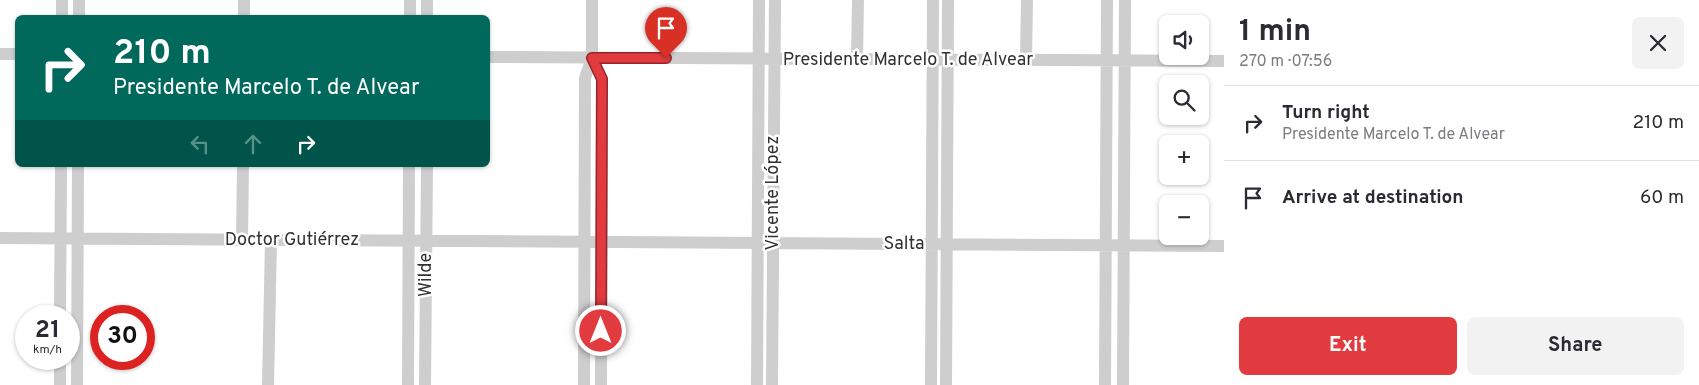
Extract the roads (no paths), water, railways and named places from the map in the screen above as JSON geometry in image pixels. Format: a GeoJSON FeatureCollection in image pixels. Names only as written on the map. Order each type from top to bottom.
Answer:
{"type":"FeatureCollection","features":[{"type":"Feature","properties":{"kind":"street"},"geometry":{"type":"LineString","coordinates":[[62,0],[62,15]]}},
{"type":"Feature","properties":{"kind":"street"},"geometry":{"type":"LineString","coordinates":[[79,0],[79,15]]}},
{"type":"Feature","properties":{"kind":"street"},"geometry":{"type":"LineString","coordinates":[[244,0],[244,15]]}},
{"type":"Feature","properties":{"kind":"street"},"geometry":{"type":"LineString","coordinates":[[410,0],[410,15]]}},
{"type":"Feature","properties":{"kind":"street"},"geometry":{"type":"LineString","coordinates":[[427,15],[428,0]]}},
{"type":"Feature","properties":{"kind":"street"},"geometry":{"type":"LineString","coordinates":[[584,385],[585,78],[592,58],[592,0]]}},
{"type":"Feature","properties":{"kind":"street","name":"Vicente López"},"geometry":{"type":"LineString","coordinates":[[757,385],[759,0]]}},
{"type":"Feature","properties":{"kind":"street","name":"Vicente López"},"geometry":{"type":"LineString","coordinates":[[772,385],[775,0]]}},
{"type":"Feature","properties":{"kind":"street"},"geometry":{"type":"LineString","coordinates":[[857,59],[858,0]]}},
{"type":"Feature","properties":{"kind":"street"},"geometry":{"type":"LineString","coordinates":[[931,385],[933,0]]}},
{"type":"Feature","properties":{"kind":"street"},"geometry":{"type":"LineString","coordinates":[[946,385],[948,0]]}},
{"type":"Feature","properties":{"kind":"street"},"geometry":{"type":"LineString","coordinates":[[1026,60],[1027,0]]}},
{"type":"Feature","properties":{"kind":"street"},"geometry":{"type":"LineString","coordinates":[[1105,385],[1107,0]]}},
{"type":"Feature","properties":{"kind":"street"},"geometry":{"type":"LineString","coordinates":[[1123,385],[1125,0]]}},
{"type":"Feature","properties":{"kind":"street"},"geometry":{"type":"LineString","coordinates":[[0,54],[15,54]]}},
{"type":"Feature","properties":{"kind":"street","name":"Presidente Marcelo T. de Alvear"},"geometry":{"type":"LineString","coordinates":[[490,57],[1224,61]]}},
{"type":"Feature","properties":{"kind":"street"},"geometry":{"type":"LineString","coordinates":[[592,58],[602,79],[601,385]]}},
{"type":"Feature","properties":{"kind":"street"},"geometry":{"type":"LineString","coordinates":[[60,305],[61,167]]}},
{"type":"Feature","properties":{"kind":"street"},"geometry":{"type":"LineString","coordinates":[[77,385],[78,167]]}},
{"type":"Feature","properties":{"kind":"street"},"geometry":{"type":"LineString","coordinates":[[242,240],[243,167]]}},
{"type":"Feature","properties":{"kind":"street","name":"Wilde"},"geometry":{"type":"LineString","coordinates":[[408,385],[409,167]]}},
{"type":"Feature","properties":{"kind":"street","name":"Wilde"},"geometry":{"type":"LineString","coordinates":[[425,385],[426,167]]}},
{"type":"Feature","properties":{"kind":"street","name":"Doctor Gutiérrez"},"geometry":{"type":"LineString","coordinates":[[0,238],[585,242]]}},
{"type":"Feature","properties":{"kind":"street"},"geometry":{"type":"LineString","coordinates":[[268,385],[271,240]]}},
{"type":"Feature","properties":{"kind":"street","name":"Salta"},"geometry":{"type":"LineString","coordinates":[[585,242],[1224,246]]}},
{"type":"Feature","properties":{"kind":"street"},"geometry":{"type":"LineString","coordinates":[[60,370],[60,385]]}}]}
